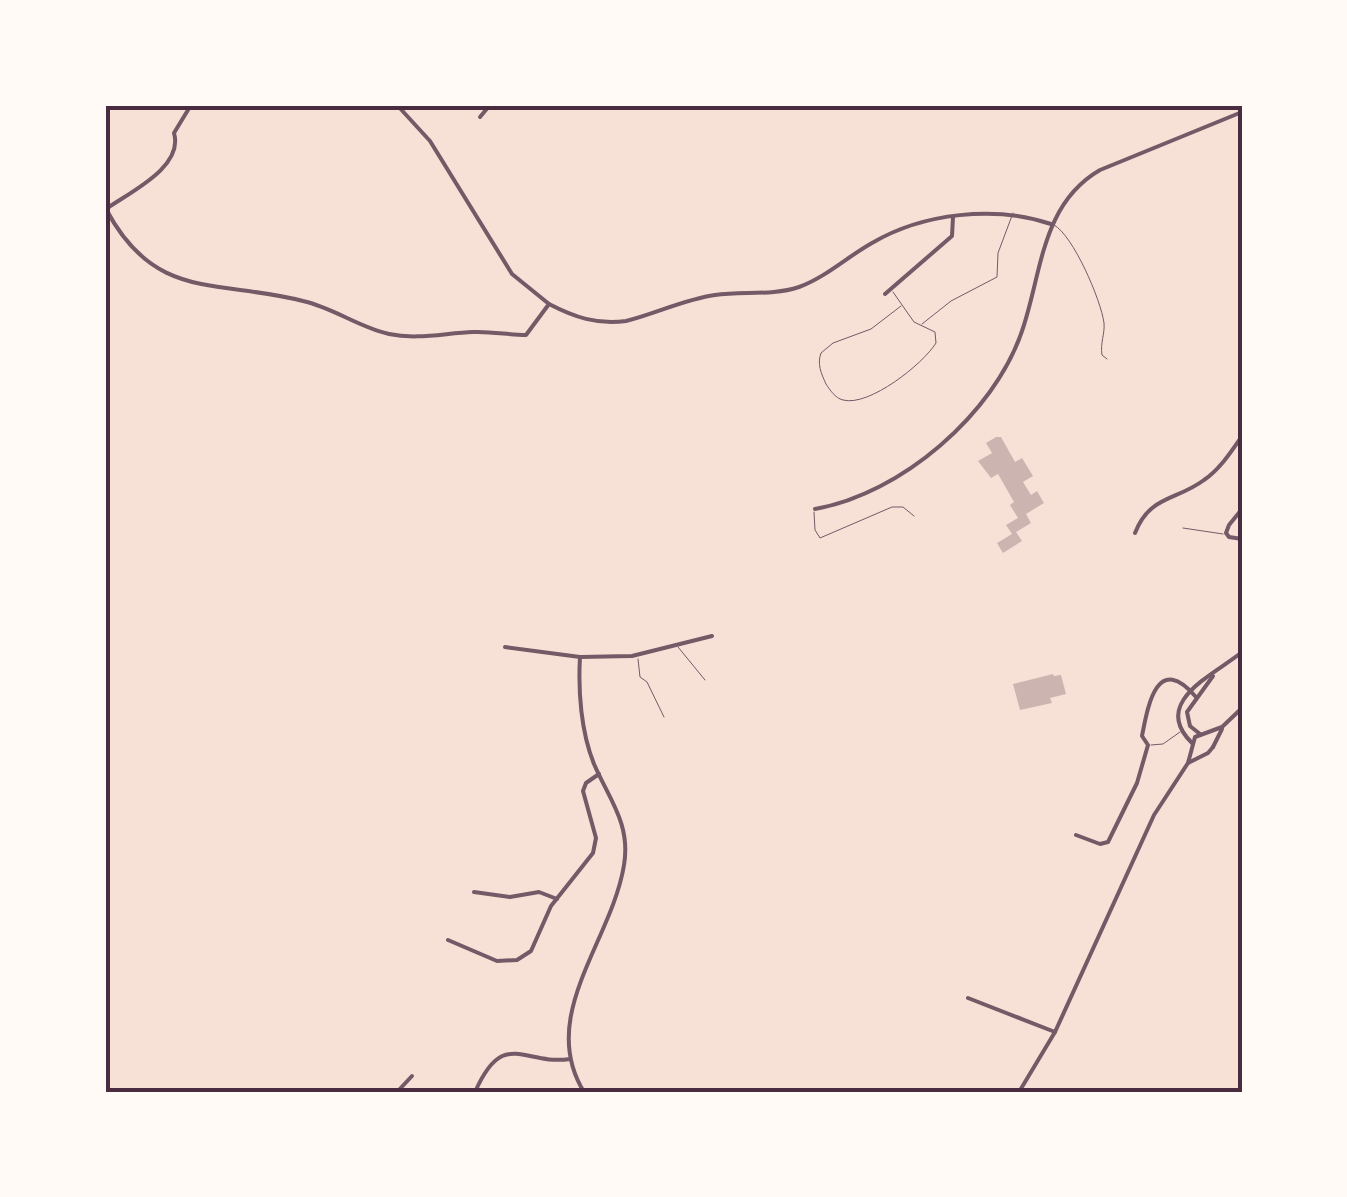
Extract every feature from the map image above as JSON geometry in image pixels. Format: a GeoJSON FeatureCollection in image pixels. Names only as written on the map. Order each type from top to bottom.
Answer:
{"type":"FeatureCollection","features":[{"type":"Feature","properties":{"kind":"street"},"geometry":{"type":"LineString","coordinates":[[191,105],[174,133],[176,148],[170,159],[106,209],[119,233],[156,268],[199,286],[264,292],[306,301],[329,308],[358,326],[409,337],[471,332],[526,335],[549,304]]}},
{"type":"Feature","properties":{"kind":"street"},"geometry":{"type":"LineString","coordinates":[[397,105],[430,141],[512,274],[549,304],[571,315],[610,323],[715,295],[788,290],[821,277],[883,236],[920,223],[1014,214],[1051,224]]}},
{"type":"Feature","properties":{"kind":"street"},"geometry":{"type":"LineString","coordinates":[[480,117],[490,105]]}},
{"type":"Feature","properties":{"kind":"street"},"geometry":{"type":"LineString","coordinates":[[814,509],[840,503],[898,474],[936,448],[980,406],[1016,348],[1051,224],[1067,199],[1092,174],[1242,112]]}},
{"type":"Feature","properties":{"kind":"street"},"geometry":{"type":"LineString","coordinates":[[884,294],[952,236],[953,217]]}},
{"type":"Feature","properties":{"kind":"street"},"geometry":{"type":"LineString","coordinates":[[1135,533],[1151,506],[1202,481],[1220,466],[1242,436]]}},
{"type":"Feature","properties":{"kind":"street"},"geometry":{"type":"LineString","coordinates":[[1242,509],[1226,533],[1242,540]]}},
{"type":"Feature","properties":{"kind":"street"},"geometry":{"type":"LineString","coordinates":[[506,647],[580,657],[638,656],[712,636]]}},
{"type":"Feature","properties":{"kind":"street"},"geometry":{"type":"LineString","coordinates":[[1201,755],[1182,730],[1178,712],[1191,690],[1242,652]]}},
{"type":"Feature","properties":{"kind":"street"},"geometry":{"type":"LineString","coordinates":[[580,657],[585,726],[599,774],[619,810],[626,857],[568,1034],[570,1059],[584,1092]]}},
{"type":"Feature","properties":{"kind":"street"},"geometry":{"type":"LineString","coordinates":[[1212,676],[1196,696],[1187,717],[1190,726],[1212,739],[1213,747]]}},
{"type":"Feature","properties":{"kind":"street"},"geometry":{"type":"LineString","coordinates":[[1076,836],[1100,844],[1108,842],[1138,783],[1148,744],[1142,736],[1154,689],[1173,680],[1196,696]]}},
{"type":"Feature","properties":{"kind":"street"},"geometry":{"type":"LineString","coordinates":[[1188,763],[1208,754],[1222,727],[1242,708]]}},
{"type":"Feature","properties":{"kind":"street"},"geometry":{"type":"LineString","coordinates":[[1019,1092],[1055,1032],[1146,830],[1188,763],[1193,745],[1203,734],[1222,727]]}},
{"type":"Feature","properties":{"kind":"street"},"geometry":{"type":"LineString","coordinates":[[448,940],[491,960],[517,960],[534,947],[556,899],[594,853],[596,838],[583,791],[586,783],[599,774]]}},
{"type":"Feature","properties":{"kind":"street"},"geometry":{"type":"LineString","coordinates":[[474,892],[510,897],[539,892],[556,899]]}},
{"type":"Feature","properties":{"kind":"street"},"geometry":{"type":"LineString","coordinates":[[968,998],[1055,1032]]}},
{"type":"Feature","properties":{"kind":"street"},"geometry":{"type":"LineString","coordinates":[[476,1092],[486,1070],[502,1057],[522,1052],[570,1059]]}},
{"type":"Feature","properties":{"kind":"street"},"geometry":{"type":"LineString","coordinates":[[397,1092],[412,1076]]}},
{"type":"Feature","properties":{"kind":"lane"},"geometry":{"type":"LineString","coordinates":[[919,326],[951,301],[996,279],[998,253],[1014,214]]}},
{"type":"Feature","properties":{"kind":"lane"},"geometry":{"type":"LineString","coordinates":[[1051,224],[1066,234],[1091,282],[1103,321],[1100,347],[1107,358]]}},
{"type":"Feature","properties":{"kind":"lane"},"geometry":{"type":"LineString","coordinates":[[891,289],[900,306],[919,326],[937,336],[931,352],[920,365],[868,396],[847,401],[834,396],[819,367],[821,353],[842,338],[871,329],[900,306]]}},
{"type":"Feature","properties":{"kind":"lane"},"geometry":{"type":"LineString","coordinates":[[814,509],[815,530],[820,538],[892,507],[904,507],[914,516]]}},
{"type":"Feature","properties":{"kind":"lane"},"geometry":{"type":"LineString","coordinates":[[1182,528],[1226,533]]}},
{"type":"Feature","properties":{"kind":"lane"},"geometry":{"type":"LineString","coordinates":[[678,647],[705,680]]}},
{"type":"Feature","properties":{"kind":"lane"},"geometry":{"type":"LineString","coordinates":[[638,656],[640,677],[648,682],[664,717]]}},
{"type":"Feature","properties":{"kind":"lane"},"geometry":{"type":"LineString","coordinates":[[1148,744],[1164,744],[1182,730]]}},
{"type":"Feature","properties":{"kind":"building"},"geometry":{"type":"Polygon","coordinates":[[[1001,437],[1015,462],[1022,458],[1033,476],[1023,482],[1031,495],[1037,491],[1044,503],[1026,514],[1031,523],[1016,532],[1022,541],[1003,553],[997,543],[1012,534],[1006,525],[1018,518],[1010,505],[1014,502],[998,474],[991,478],[978,461],[992,453],[986,443],[1001,437]]]}},
{"type":"Feature","properties":{"kind":"building"},"geometry":{"type":"Polygon","coordinates":[[[1061,675],[1066,694],[1050,698],[1052,703],[1020,710],[1013,684],[1061,675]]]}}]}
